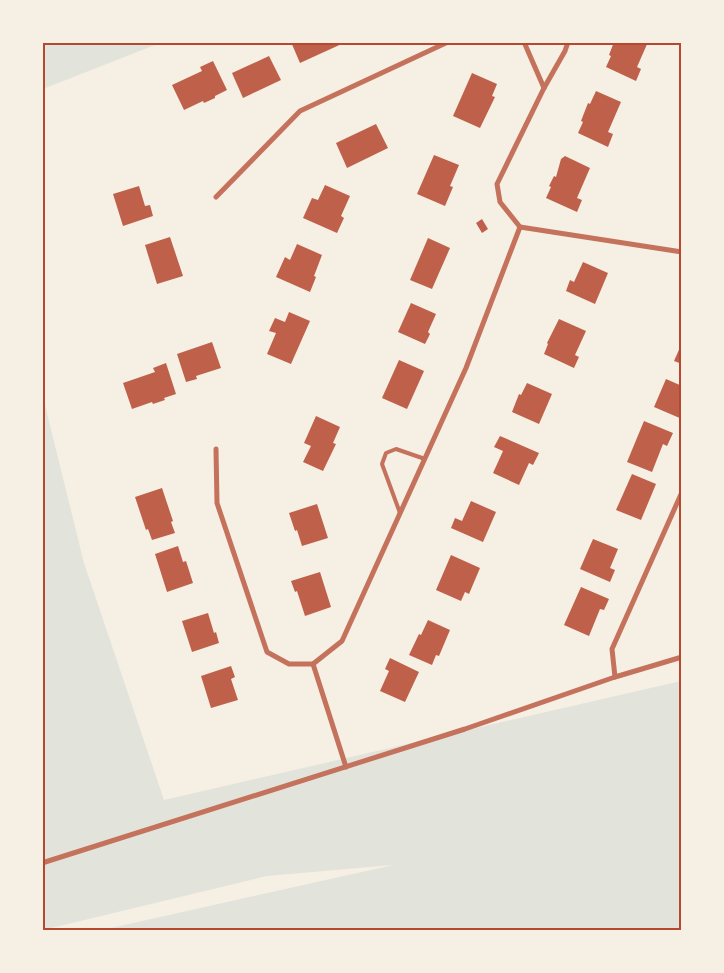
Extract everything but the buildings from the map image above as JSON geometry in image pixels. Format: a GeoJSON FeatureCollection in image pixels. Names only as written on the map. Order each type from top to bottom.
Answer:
{"type":"FeatureCollection","features":[{"type":"Feature","properties":{"kind":"street"},"geometry":{"type":"LineString","coordinates":[[216,197],[300,111],[448,42]]}},
{"type":"Feature","properties":{"kind":"street"},"geometry":{"type":"LineString","coordinates":[[524,42],[544,88]]}},
{"type":"Feature","properties":{"kind":"street"},"geometry":{"type":"LineString","coordinates":[[568,42],[497,184],[500,202],[520,227],[682,252]]}},
{"type":"Feature","properties":{"kind":"street"},"geometry":{"type":"LineString","coordinates":[[216,449],[217,502],[268,652],[289,664],[313,664],[342,641],[466,368],[520,227]]}},
{"type":"Feature","properties":{"kind":"street"},"geometry":{"type":"LineString","coordinates":[[615,678],[612,649],[682,492]]}},
{"type":"Feature","properties":{"kind":"street"},"geometry":{"type":"LineString","coordinates":[[42,863],[466,729],[682,657]]}},
{"type":"Feature","properties":{"kind":"street"},"geometry":{"type":"LineString","coordinates":[[313,664],[346,767]]}},
{"type":"Feature","properties":{"kind":"lane"},"geometry":{"type":"LineString","coordinates":[[400,514],[382,464],[386,453],[396,449],[425,459]]}},
{"type":"Feature","properties":{"kind":"shaded area"},"geometry":{"type":"Polygon","coordinates":[[[43,42],[160,42],[160,43],[43,89],[43,42]]]}},
{"type":"Feature","properties":{"kind":"shaded area"},"geometry":{"type":"Polygon","coordinates":[[[42,393],[84,563],[164,800],[681,681],[681,930],[102,930],[393,865],[267,876],[43,930],[42,393]]]}}]}
